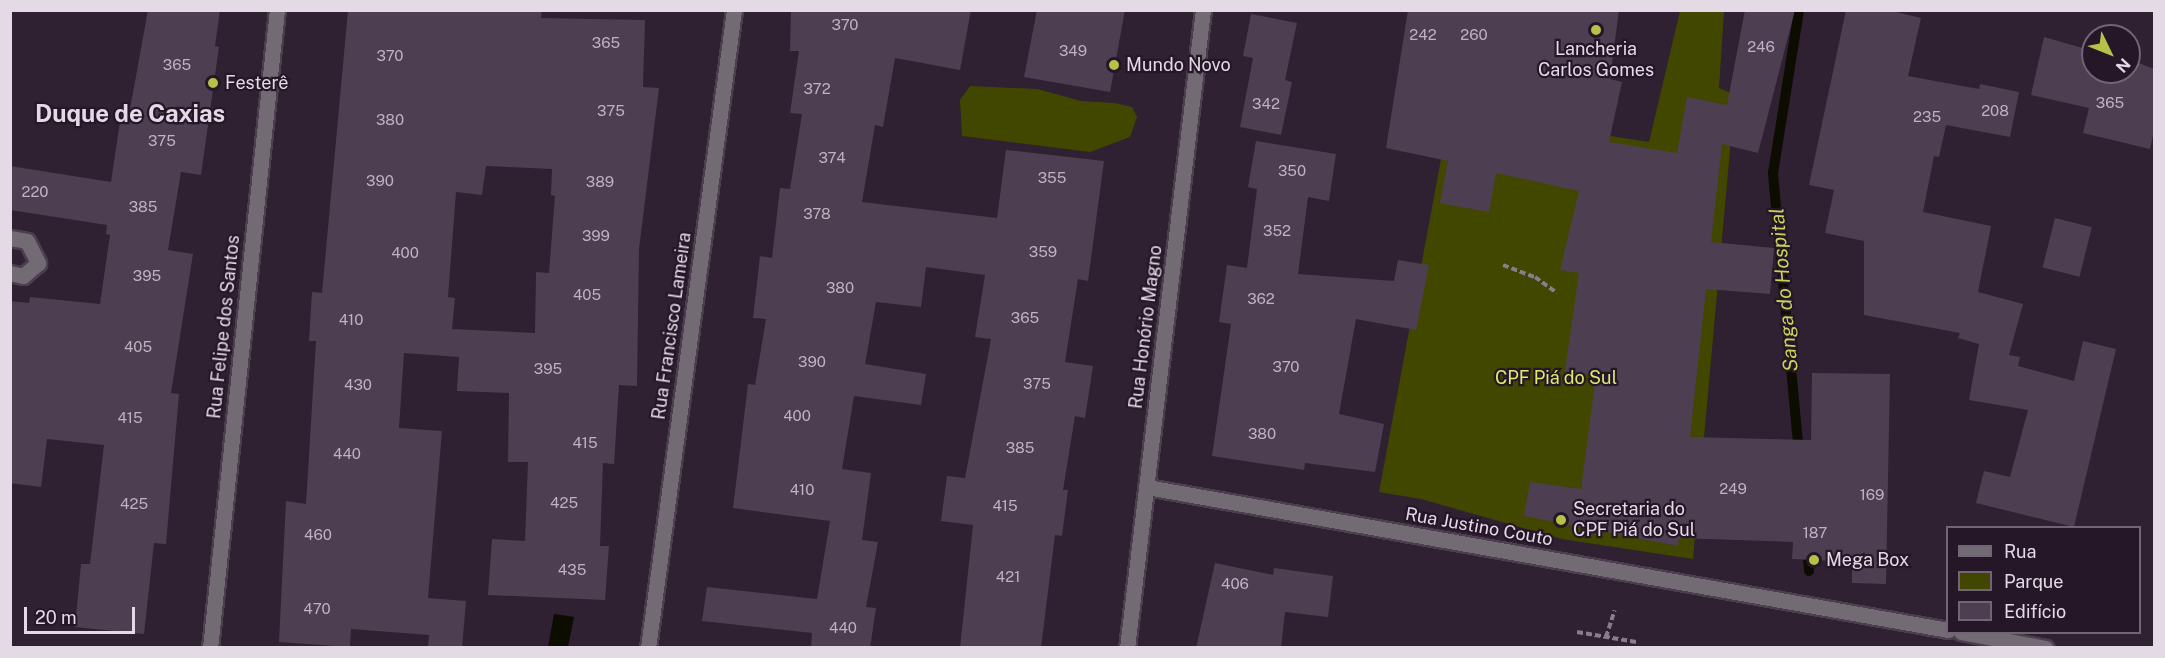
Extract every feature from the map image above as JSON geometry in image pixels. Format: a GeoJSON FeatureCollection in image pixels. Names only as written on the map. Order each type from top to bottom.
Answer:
{"type":"FeatureCollection","features":[{"type":"Feature","properties":{"kind":"street","name":"Rua Felipe dos Santos"},"geometry":{"type":"LineString","coordinates":[[210,648],[277,10]]}},
{"type":"Feature","properties":{"kind":"street","name":"Rua Francisco Lameira"},"geometry":{"type":"LineString","coordinates":[[648,648],[734,10]]}},
{"type":"Feature","properties":{"kind":"street","name":"Rua Honório Magno"},"geometry":{"type":"LineString","coordinates":[[1127,648],[1203,10]]}},
{"type":"Feature","properties":{"kind":"street"},"geometry":{"type":"LineString","coordinates":[[10,238],[27,241],[38,263],[22,276],[10,273]]}},
{"type":"Feature","properties":{"kind":"street","name":"Rua Justino Couto"},"geometry":{"type":"LineString","coordinates":[[1146,487],[1946,630]]}},
{"type":"Feature","properties":{"kind":"street"},"geometry":{"type":"LineString","coordinates":[[1967,634],[2046,648]]}},
{"type":"Feature","properties":{"kind":"path"},"geometry":{"type":"LineString","coordinates":[[1503,265],[1535,277],[1557,293]]}},
{"type":"Feature","properties":{"kind":"path"},"geometry":{"type":"LineString","coordinates":[[1606,637],[1615,610]]}},
{"type":"Feature","properties":{"kind":"path"},"geometry":{"type":"LineString","coordinates":[[1577,632],[1636,642]]}},
{"type":"Feature","properties":{"kind":"green space","name":"CPF Piá do Sul"},"geometry":{"type":"Polygon","coordinates":[[[1680,11],[1724,11],[1719,88],[1735,95],[1693,559],[1562,539],[1421,499],[1379,492],[1450,111],[1649,142],[1680,11]]]}},
{"type":"Feature","properties":{"kind":"green space"},"geometry":{"type":"Polygon","coordinates":[[[970,86],[1037,89],[1081,101],[1114,103],[1132,107],[1137,117],[1130,137],[1090,152],[962,136],[960,100],[970,86]]]}},
{"type":"Feature","properties":{"kind":"shaded area"},"geometry":{"type":"Polygon","coordinates":[[[554,614],[574,617],[568,647],[548,647],[554,614]]]}},
{"type":"Feature","properties":{"kind":"building"},"geometry":{"type":"Polygon","coordinates":[[[148,10],[220,10],[215,46],[219,47],[201,175],[181,172],[168,250],[193,254],[171,393],[179,394],[166,544],[154,543],[144,634],[75,627],[81,564],[90,564],[104,445],[47,439],[41,487],[10,483],[10,301],[29,303],[30,297],[100,304],[110,235],[106,234],[107,225],[10,210],[10,166],[111,182],[122,108],[130,109],[148,10]]]}},
{"type":"Feature","properties":{"kind":"building"},"geometry":{"type":"Polygon","coordinates":[[[348,10],[542,10],[541,18],[645,20],[643,87],[659,88],[639,249],[637,386],[619,385],[614,464],[603,463],[600,546],[609,546],[605,600],[488,595],[492,539],[525,541],[528,462],[508,462],[509,393],[457,391],[459,357],[404,353],[399,428],[442,431],[428,598],[466,601],[462,648],[428,648],[429,635],[351,629],[350,647],[279,642],[286,501],[306,504],[316,341],[309,341],[312,292],[322,293],[348,10]],[[486,166],[482,195],[456,192],[448,297],[455,298],[452,329],[535,333],[536,272],[549,273],[555,196],[551,195],[552,169],[486,166]]]}},
{"type":"Feature","properties":{"kind":"building"},"geometry":{"type":"Polygon","coordinates":[[[791,10],[971,10],[960,70],[895,58],[883,127],[875,125],[862,202],[997,218],[1006,150],[1104,161],[1088,281],[1078,279],[1065,362],[1093,366],[1085,418],[1075,416],[1063,490],[1068,490],[1062,536],[1055,535],[1041,648],[960,648],[973,525],[941,521],[947,476],[965,478],[991,339],[975,337],[985,275],[926,267],[921,307],[876,302],[865,364],[926,374],[921,405],[854,396],[842,469],[871,473],[862,540],[878,542],[866,607],[876,608],[870,648],[811,648],[812,633],[702,621],[707,587],[817,599],[830,521],[733,508],[748,384],[755,385],[766,319],[753,318],[760,256],[772,258],[780,188],[790,189],[802,114],[790,113],[799,51],[790,51],[791,10]]]}},
{"type":"Feature","properties":{"kind":"building"},"geometry":{"type":"Polygon","coordinates":[[[1037,10],[1125,10],[1110,92],[1024,77],[1037,10]]]}},
{"type":"Feature","properties":{"kind":"building"},"geometry":{"type":"Polygon","coordinates":[[[1408,10],[1619,10],[1610,79],[1622,82],[1609,142],[1677,153],[1687,97],[1727,105],[1745,10],[1795,10],[1758,153],[1722,144],[1711,242],[1774,248],[1770,294],[1706,289],[1690,437],[1811,440],[1812,373],[1890,374],[1886,584],[1852,583],[1852,562],[1792,559],[1793,542],[1679,538],[1678,546],[1524,516],[1530,482],[1581,489],[1596,375],[1565,371],[1579,273],[1560,270],[1579,191],[1496,173],[1489,212],[1440,203],[1448,161],[1386,148],[1408,10]]]}},
{"type":"Feature","properties":{"kind":"building"},"geometry":{"type":"Polygon","coordinates":[[[1846,10],[1888,10],[1921,18],[1908,76],[1979,89],[1980,84],[2019,92],[2010,137],[1946,125],[1939,157],[1934,156],[1923,212],[1991,226],[1978,292],[2023,304],[2009,355],[2020,357],[2018,366],[2074,381],[2083,341],[2116,349],[2074,526],[1976,503],[1984,471],[2010,477],[2028,410],[1969,400],[1979,344],[1958,338],[1960,333],[1864,315],[1864,241],[1825,233],[1834,190],[1809,185],[1846,10]]]}},
{"type":"Feature","properties":{"kind":"building"},"geometry":{"type":"Polygon","coordinates":[[[1251,14],[1297,23],[1285,80],[1292,82],[1281,135],[1240,127],[1253,58],[1243,56],[1251,14]]]}},
{"type":"Feature","properties":{"kind":"building"},"geometry":{"type":"Polygon","coordinates":[[[2044,37],[2081,48],[2081,84],[2141,84],[2141,64],[2154,69],[2154,131],[2150,149],[2083,133],[2089,108],[2031,95],[2044,37]]]}},
{"type":"Feature","properties":{"kind":"building"},"geometry":{"type":"Polygon","coordinates":[[[1256,141],[1336,154],[1329,201],[1308,197],[1298,274],[1394,281],[1398,260],[1429,265],[1416,330],[1356,319],[1339,414],[1384,424],[1375,472],[1305,463],[1304,470],[1212,456],[1231,324],[1219,322],[1227,265],[1247,268],[1257,189],[1248,187],[1256,141]]]}},
{"type":"Feature","properties":{"kind":"building"},"geometry":{"type":"Polygon","coordinates":[[[2055,218],[2092,227],[2080,277],[2043,267],[2055,218]]]}},
{"type":"Feature","properties":{"kind":"building"},"geometry":{"type":"Polygon","coordinates":[[[1215,563],[1273,575],[1274,568],[1333,576],[1328,617],[1285,612],[1281,648],[1196,648],[1215,563]]]}},
{"type":"Feature","properties":{"kind":"waterway","name":"Sanga do Hospital"},"geometry":{"type":"LineString","coordinates":[[1799,10],[1773,173],[1799,454]]}},
{"type":"Feature","properties":{"kind":"waterway","name":"Sanga do Hospital"},"geometry":{"type":"LineString","coordinates":[[1807,547],[1809,571]]}},
{"type":"Feature","properties":{"kind":"place","name":"Lancheria Carlos Gomes"},"geometry":{"type":"Point","coordinates":[1596,30]}},
{"type":"Feature","properties":{"kind":"place","name":"Mundo Novo"},"geometry":{"type":"Point","coordinates":[1114,65]}},
{"type":"Feature","properties":{"kind":"place","name":"Festerê"},"geometry":{"type":"Point","coordinates":[213,83]}},
{"type":"Feature","properties":{"kind":"place","name":"Secretaria do CPF Piá do Sul"},"geometry":{"type":"Point","coordinates":[1561,520]}},
{"type":"Feature","properties":{"kind":"place","name":"Mega Box"},"geometry":{"type":"Point","coordinates":[1814,560]}},
{"type":"Feature","properties":{"kind":"district","name":"Duque de Caxias"},"geometry":{"type":"Point","coordinates":[130,114]}}]}
